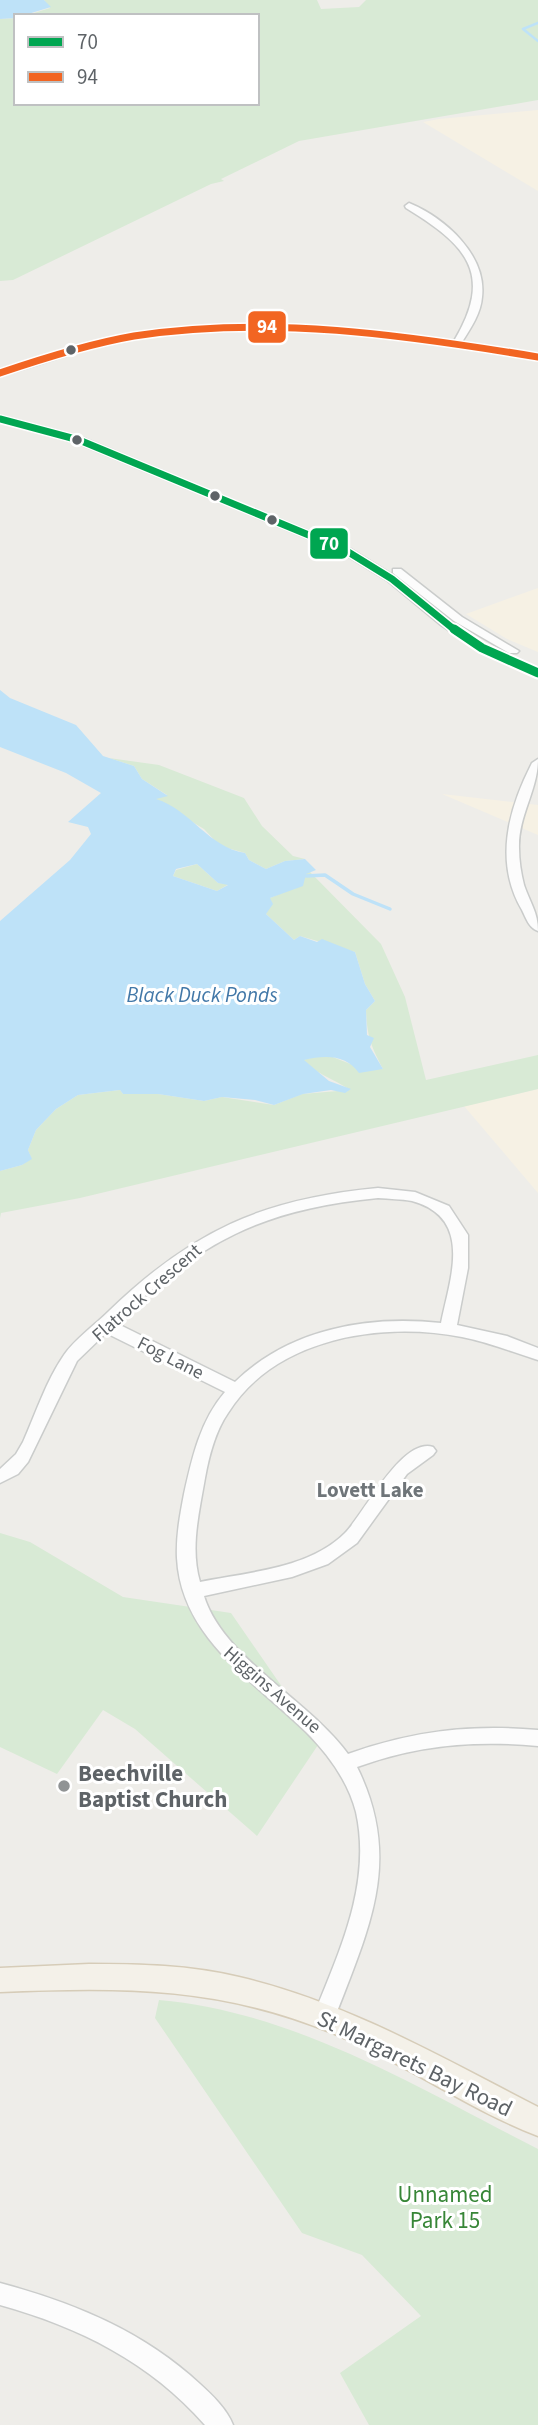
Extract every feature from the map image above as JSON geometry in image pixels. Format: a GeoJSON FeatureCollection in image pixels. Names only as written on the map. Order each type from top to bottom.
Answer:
{"type":"FeatureCollection","features":[{"type":"Feature","properties":{"kind":"main road","name":"St Margarets Bay Road"},"geometry":{"type":"LineString","coordinates":[[0,1980],[107,1977],[182,1981],[258,1994],[364,2034],[538,2122]]}},
{"type":"Feature","properties":{"kind":"street"},"geometry":{"type":"LineString","coordinates":[[409,206],[452,233],[469,253],[477,269],[479,285],[475,308],[457,343]]}},
{"type":"Feature","properties":{"kind":"street"},"geometry":{"type":"LineString","coordinates":[[0,373],[44,358],[112,341],[231,327],[354,329],[538,357]]}},
{"type":"Feature","properties":{"kind":"street"},"geometry":{"type":"LineString","coordinates":[[0,412],[88,436],[356,546],[404,575],[458,619],[496,643],[538,662]]}},
{"type":"Feature","properties":{"kind":"street"},"geometry":{"type":"LineString","coordinates":[[0,419],[79,440],[345,550],[392,579],[444,623],[472,642],[538,673]]}},
{"type":"Feature","properties":{"kind":"street"},"geometry":{"type":"LineString","coordinates":[[538,763],[515,813],[512,867],[519,890],[538,927]]}},
{"type":"Feature","properties":{"kind":"street","name":"Flatrock Crescent"},"geometry":{"type":"LineString","coordinates":[[0,1477],[13,1473],[28,1451],[59,1374],[71,1357],[181,1258],[214,1236],[265,1216],[374,1191],[401,1194],[425,1201],[445,1213],[458,1229],[461,1247],[448,1329]]}},
{"type":"Feature","properties":{"kind":"street","name":"Fog Lane"},"geometry":{"type":"LineString","coordinates":[[105,1325],[236,1390]]}},
{"type":"Feature","properties":{"kind":"street","name":"Higgins Avenue"},"geometry":{"type":"LineString","coordinates":[[324,2017],[362,1912],[371,1867],[371,1838],[365,1809],[346,1763],[317,1727],[256,1678],[218,1640],[193,1591],[186,1545],[198,1467],[215,1420],[236,1390],[278,1358],[329,1337],[397,1326],[448,1329],[481,1334],[538,1354]]}},
{"type":"Feature","properties":{"kind":"street"},"geometry":{"type":"LineString","coordinates":[[193,1591],[292,1570],[322,1559],[351,1538],[401,1470],[427,1451]]}},
{"type":"Feature","properties":{"kind":"street"},"geometry":{"type":"LineString","coordinates":[[346,1763],[400,1744],[449,1734],[482,1732],[538,1738]]}},
{"type":"Feature","properties":{"kind":"street"},"geometry":{"type":"LineString","coordinates":[[0,2294],[91,2325],[136,2348],[177,2379],[220,2425]]}},
{"type":"Feature","properties":{"kind":"shaded area"},"geometry":{"type":"Polygon","coordinates":[[[538,110],[538,191],[423,122],[439,119],[538,110]]]}},
{"type":"Feature","properties":{"kind":"shaded area"},"geometry":{"type":"Polygon","coordinates":[[[538,588],[538,652],[507,639],[466,614],[538,588]]]}},
{"type":"Feature","properties":{"kind":"shaded area"},"geometry":{"type":"Polygon","coordinates":[[[442,794],[538,805],[538,835],[442,794]]]}},
{"type":"Feature","properties":{"kind":"shaded area"},"geometry":{"type":"Polygon","coordinates":[[[538,1089],[538,1193],[464,1106],[538,1089]]]}},
{"type":"Feature","properties":{"kind":"green space"},"geometry":{"type":"Polygon","coordinates":[[[44,0],[317,0],[321,9],[359,7],[366,0],[538,0],[538,100],[299,141],[221,179],[224,181],[211,184],[13,280],[0,281],[0,19],[14,18],[14,105],[259,105],[259,14],[30,14],[50,8],[44,0]]]}},
{"type":"Feature","properties":{"kind":"green space"},"geometry":{"type":"Polygon","coordinates":[[[109,758],[159,765],[244,798],[262,826],[293,856],[305,859],[285,861],[266,869],[249,860],[245,853],[220,846],[204,829],[154,799],[167,795],[142,779],[134,766],[109,758]]]}},
{"type":"Feature","properties":{"kind":"green space"},"geometry":{"type":"Polygon","coordinates":[[[197,864],[218,883],[229,884],[217,891],[173,876],[176,870],[197,864]]]}},
{"type":"Feature","properties":{"kind":"green space"},"geometry":{"type":"Polygon","coordinates":[[[309,871],[381,944],[405,997],[426,1080],[538,1055],[538,1089],[80,1198],[1,1213],[0,1218],[0,1171],[22,1165],[31,1158],[28,1150],[36,1130],[56,1109],[78,1095],[120,1090],[123,1094],[158,1094],[204,1101],[222,1097],[274,1105],[302,1094],[350,1090],[303,1060],[325,1054],[353,1065],[383,1069],[367,1027],[366,1010],[375,1001],[365,984],[355,952],[300,936],[294,940],[266,914],[270,898],[284,892],[309,871]]]}},
{"type":"Feature","properties":{"kind":"green space"},"geometry":{"type":"Polygon","coordinates":[[[0,1533],[30,1542],[123,1597],[231,1613],[320,1742],[257,1836],[135,1729],[103,1710],[57,1774],[0,1747],[0,1533]]]}},
{"type":"Feature","properties":{"kind":"green space","name":"Unnamed Park 15"},"geometry":{"type":"Polygon","coordinates":[[[159,2000],[210,2007],[307,2036],[401,2078],[538,2149],[538,2425],[369,2425],[340,2373],[421,2316],[362,2255],[302,2233],[155,2018],[159,2000]]]}},
{"type":"Feature","properties":{"kind":"water"},"geometry":{"type":"Polygon","coordinates":[[[0,0],[44,0],[51,7],[28,14],[14,14],[14,18],[0,19],[0,0]]]}},
{"type":"Feature","properties":{"kind":"water","name":"Black Duck Ponds"},"geometry":{"type":"Polygon","coordinates":[[[0,690],[10,698],[76,725],[103,756],[134,766],[142,779],[168,796],[156,799],[179,811],[220,844],[245,853],[249,860],[266,869],[285,861],[305,859],[316,870],[306,874],[303,886],[270,898],[273,904],[266,914],[294,940],[300,936],[317,942],[322,939],[355,952],[365,984],[375,1001],[366,1010],[367,1035],[374,1038],[370,1047],[383,1069],[359,1073],[341,1059],[319,1057],[304,1060],[329,1081],[351,1089],[345,1093],[331,1090],[303,1094],[274,1105],[222,1097],[204,1101],[158,1094],[123,1094],[120,1090],[78,1095],[56,1109],[36,1130],[28,1150],[32,1159],[22,1165],[0,1171],[0,921],[70,860],[91,834],[88,827],[68,822],[101,793],[66,773],[0,747],[0,690]],[[197,864],[176,869],[173,876],[217,891],[228,885],[218,883],[197,864]]]}},
{"type":"Feature","properties":{"kind":"waterway"},"geometry":{"type":"LineString","coordinates":[[538,23],[523,29],[538,41]]}},
{"type":"Feature","properties":{"kind":"waterway"},"geometry":{"type":"LineString","coordinates":[[306,876],[325,875],[353,894],[390,909]]}},
{"type":"Feature","properties":{"kind":"transit line","name":"94"},"geometry":{"type":"LineString","coordinates":[[0,373],[66,351],[133,336],[200,329],[267,327],[402,336],[538,357]]}},
{"type":"Feature","properties":{"kind":"transit line","name":"70"},"geometry":{"type":"LineString","coordinates":[[0,419],[79,440],[345,550],[392,579],[445,623],[482,648],[538,673]]}},
{"type":"Feature","properties":{"kind":"place","name":"Beechville Baptist Church"},"geometry":{"type":"Point","coordinates":[64,1786]}},
{"type":"Feature","properties":{"kind":"district","name":"Lovett Lake"},"geometry":{"type":"Point","coordinates":[370,1490]}}]}
